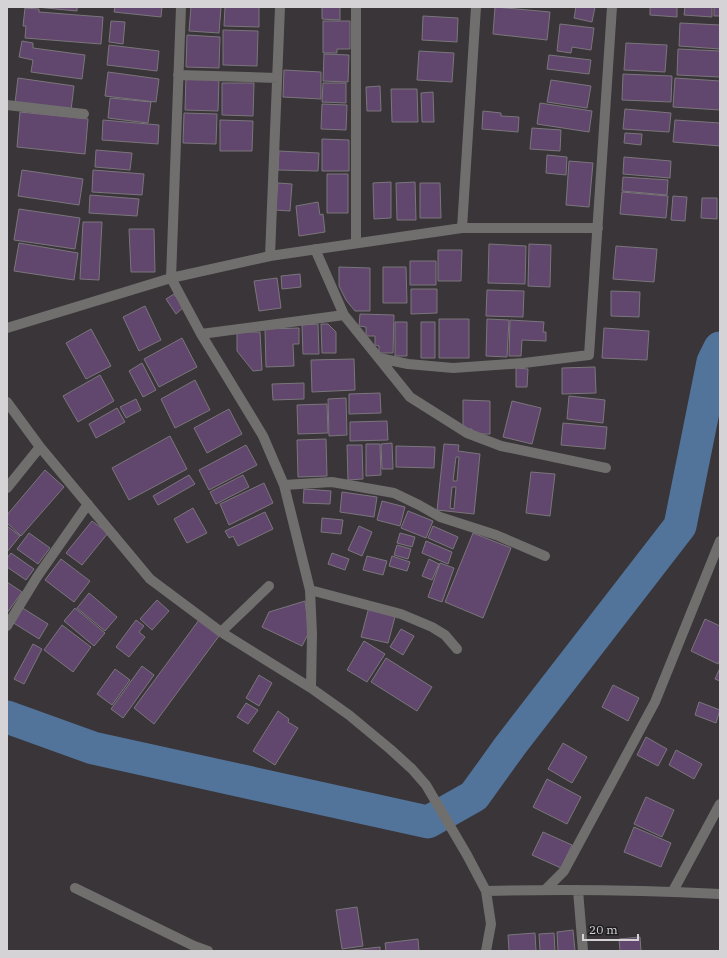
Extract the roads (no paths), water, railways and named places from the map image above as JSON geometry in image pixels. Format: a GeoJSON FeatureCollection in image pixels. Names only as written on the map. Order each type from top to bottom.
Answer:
{"type":"FeatureCollection","features":[{"type":"Feature","properties":{"kind":"street"},"geometry":{"type":"LineString","coordinates":[[181,7],[171,278],[202,334],[263,436],[284,485],[310,590],[312,688]]}},
{"type":"Feature","properties":{"kind":"street"},"geometry":{"type":"LineString","coordinates":[[270,256],[280,7]]}},
{"type":"Feature","properties":{"kind":"street"},"geometry":{"type":"LineString","coordinates":[[356,7],[356,243]]}},
{"type":"Feature","properties":{"kind":"street"},"geometry":{"type":"LineString","coordinates":[[462,228],[476,7]]}},
{"type":"Feature","properties":{"kind":"street"},"geometry":{"type":"LineString","coordinates":[[379,358],[408,364],[453,368],[524,363],[589,355],[612,7]]}},
{"type":"Feature","properties":{"kind":"street"},"geometry":{"type":"LineString","coordinates":[[178,74],[277,78]]}},
{"type":"Feature","properties":{"kind":"street"},"geometry":{"type":"LineString","coordinates":[[7,105],[84,114]]}},
{"type":"Feature","properties":{"kind":"street"},"geometry":{"type":"LineString","coordinates":[[7,328],[171,278],[270,256],[462,228],[598,228]]}},
{"type":"Feature","properties":{"kind":"street"},"geometry":{"type":"LineString","coordinates":[[315,249],[344,315],[410,397],[467,433],[501,446],[606,468]]}},
{"type":"Feature","properties":{"kind":"street"},"geometry":{"type":"LineString","coordinates":[[202,334],[344,315]]}},
{"type":"Feature","properties":{"kind":"street"},"geometry":{"type":"LineString","coordinates":[[7,402],[40,447],[150,579],[221,632],[312,688],[349,715],[390,749],[412,769],[426,785],[467,855],[486,892],[491,924],[486,951]]}},
{"type":"Feature","properties":{"kind":"street"},"geometry":{"type":"LineString","coordinates":[[7,488],[40,447]]}},
{"type":"Feature","properties":{"kind":"street"},"geometry":{"type":"LineString","coordinates":[[284,485],[332,482],[394,493],[440,517],[496,535],[545,556]]}},
{"type":"Feature","properties":{"kind":"street"},"geometry":{"type":"LineString","coordinates":[[7,626],[37,577],[88,504]]}},
{"type":"Feature","properties":{"kind":"street"},"geometry":{"type":"LineString","coordinates":[[546,889],[564,870],[655,702],[720,541]]}},
{"type":"Feature","properties":{"kind":"street"},"geometry":{"type":"LineString","coordinates":[[221,632],[269,586]]}},
{"type":"Feature","properties":{"kind":"street"},"geometry":{"type":"LineString","coordinates":[[310,590],[401,614],[432,627],[445,635],[457,649]]}},
{"type":"Feature","properties":{"kind":"street"},"geometry":{"type":"LineString","coordinates":[[673,891],[720,804]]}},
{"type":"Feature","properties":{"kind":"street"},"geometry":{"type":"LineString","coordinates":[[75,888],[194,946],[208,951]]}},
{"type":"Feature","properties":{"kind":"street"},"geometry":{"type":"LineString","coordinates":[[486,892],[546,889],[673,891],[720,894]]}},
{"type":"Feature","properties":{"kind":"street"},"geometry":{"type":"LineString","coordinates":[[578,890],[583,951]]}},
{"type":"Feature","properties":{"kind":"waterway"},"geometry":{"type":"LineString","coordinates":[[7,717],[93,748],[428,822],[474,796],[510,746],[680,526],[713,362],[720,348]]}}]}
